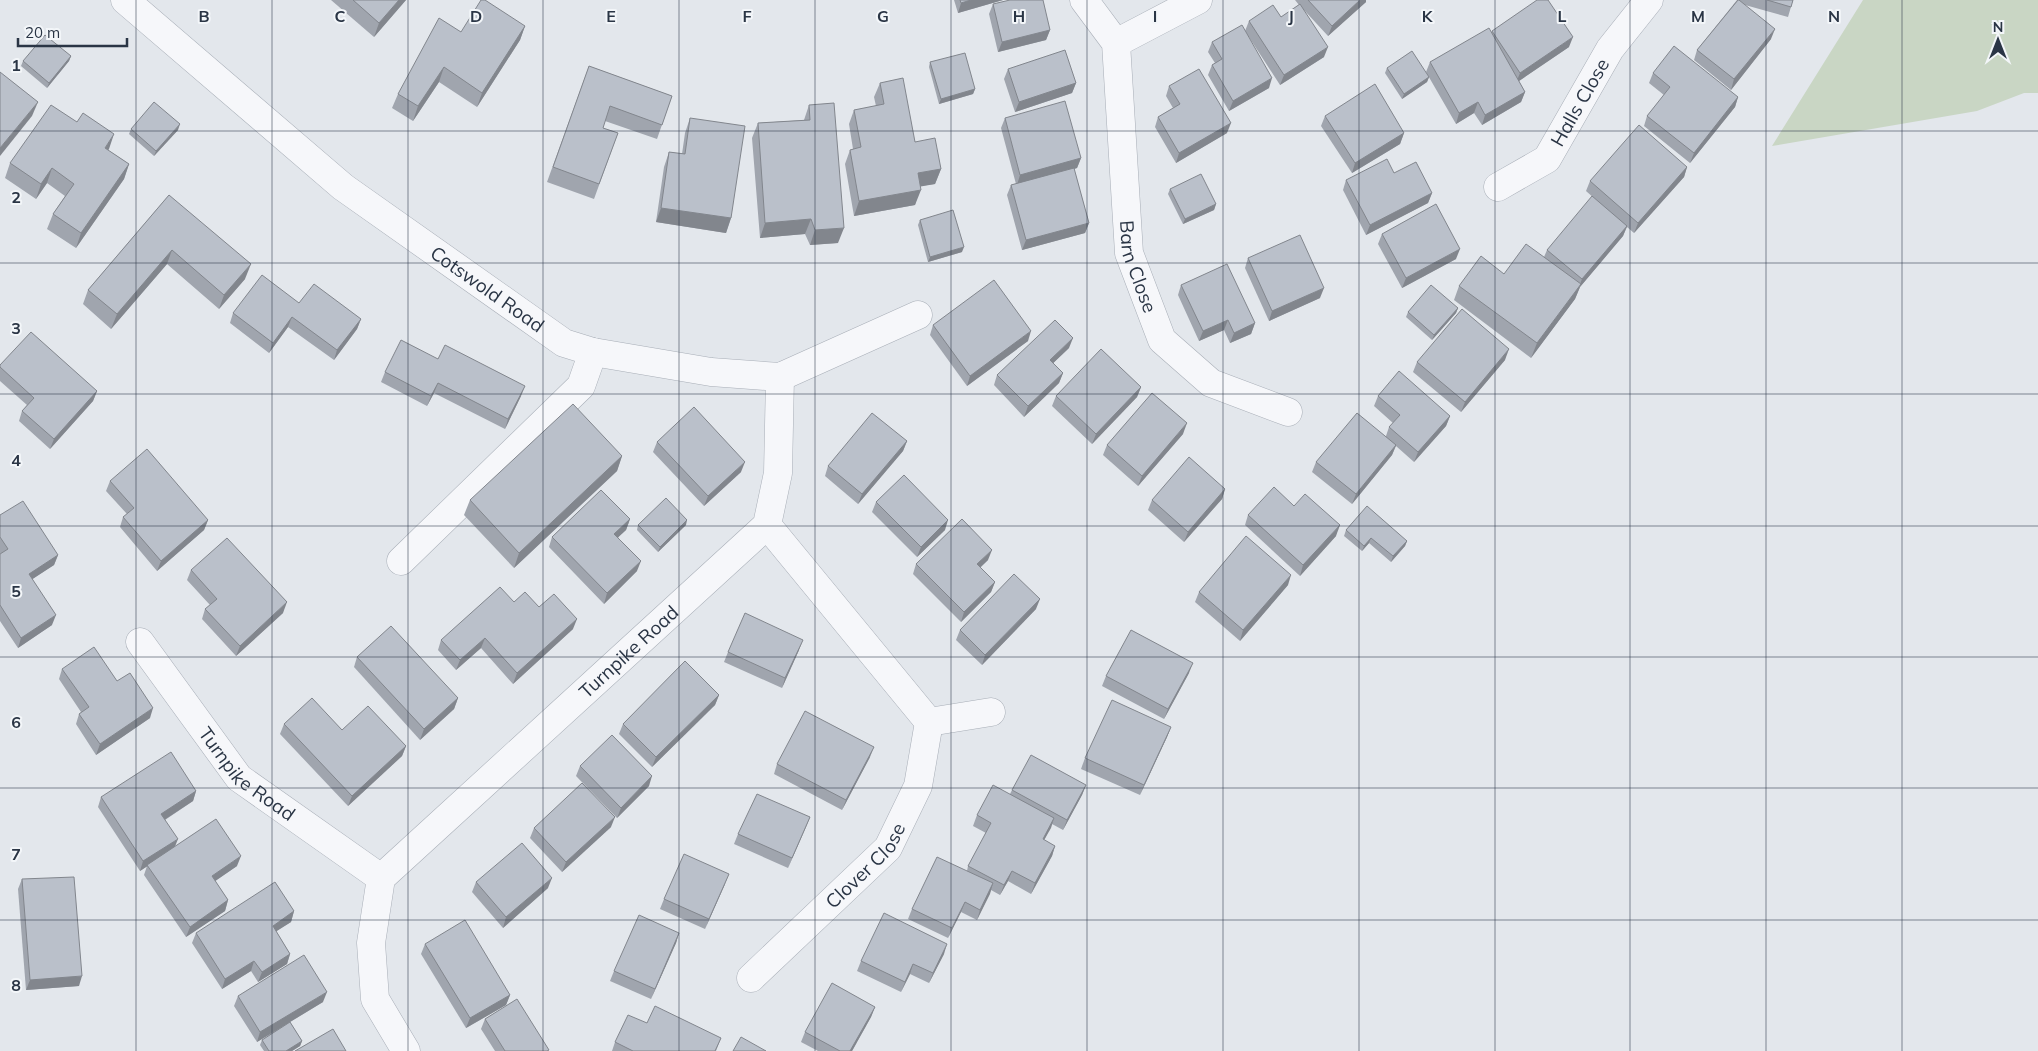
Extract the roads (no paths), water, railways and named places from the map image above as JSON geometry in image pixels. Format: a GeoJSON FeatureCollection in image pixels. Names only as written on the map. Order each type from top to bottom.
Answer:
{"type":"FeatureCollection","features":[{"type":"Feature","properties":{"kind":"street","name":"Cotswold Road"},"geometry":{"type":"LineString","coordinates":[[125,0],[343,187],[564,343],[593,352],[711,372],[780,377],[918,315]]}},
{"type":"Feature","properties":{"kind":"street"},"geometry":{"type":"LineString","coordinates":[[1084,0],[1116,43],[1198,0]]}},
{"type":"Feature","properties":{"kind":"street","name":"Halls Close"},"geometry":{"type":"LineString","coordinates":[[1498,187],[1547,159],[1610,50],[1649,0]]}},
{"type":"Feature","properties":{"kind":"street","name":"Barn Close"},"geometry":{"type":"LineString","coordinates":[[1116,43],[1129,253],[1162,340],[1212,383],[1288,412]]}},
{"type":"Feature","properties":{"kind":"street"},"geometry":{"type":"LineString","coordinates":[[401,561],[581,386],[593,352]]}},
{"type":"Feature","properties":{"kind":"street"},"geometry":{"type":"LineString","coordinates":[[780,377],[778,473],[766,525],[929,722],[992,712]]}},
{"type":"Feature","properties":{"kind":"street","name":"Turnpike Road"},"geometry":{"type":"LineString","coordinates":[[140,642],[239,778],[381,878],[766,525]]}},
{"type":"Feature","properties":{"kind":"street","name":"Clover Close"},"geometry":{"type":"LineString","coordinates":[[752,978],[888,848],[918,786],[929,722]]}},
{"type":"Feature","properties":{"kind":"street"},"geometry":{"type":"LineString","coordinates":[[381,878],[371,943],[376,999],[406,1051]]}}]}
